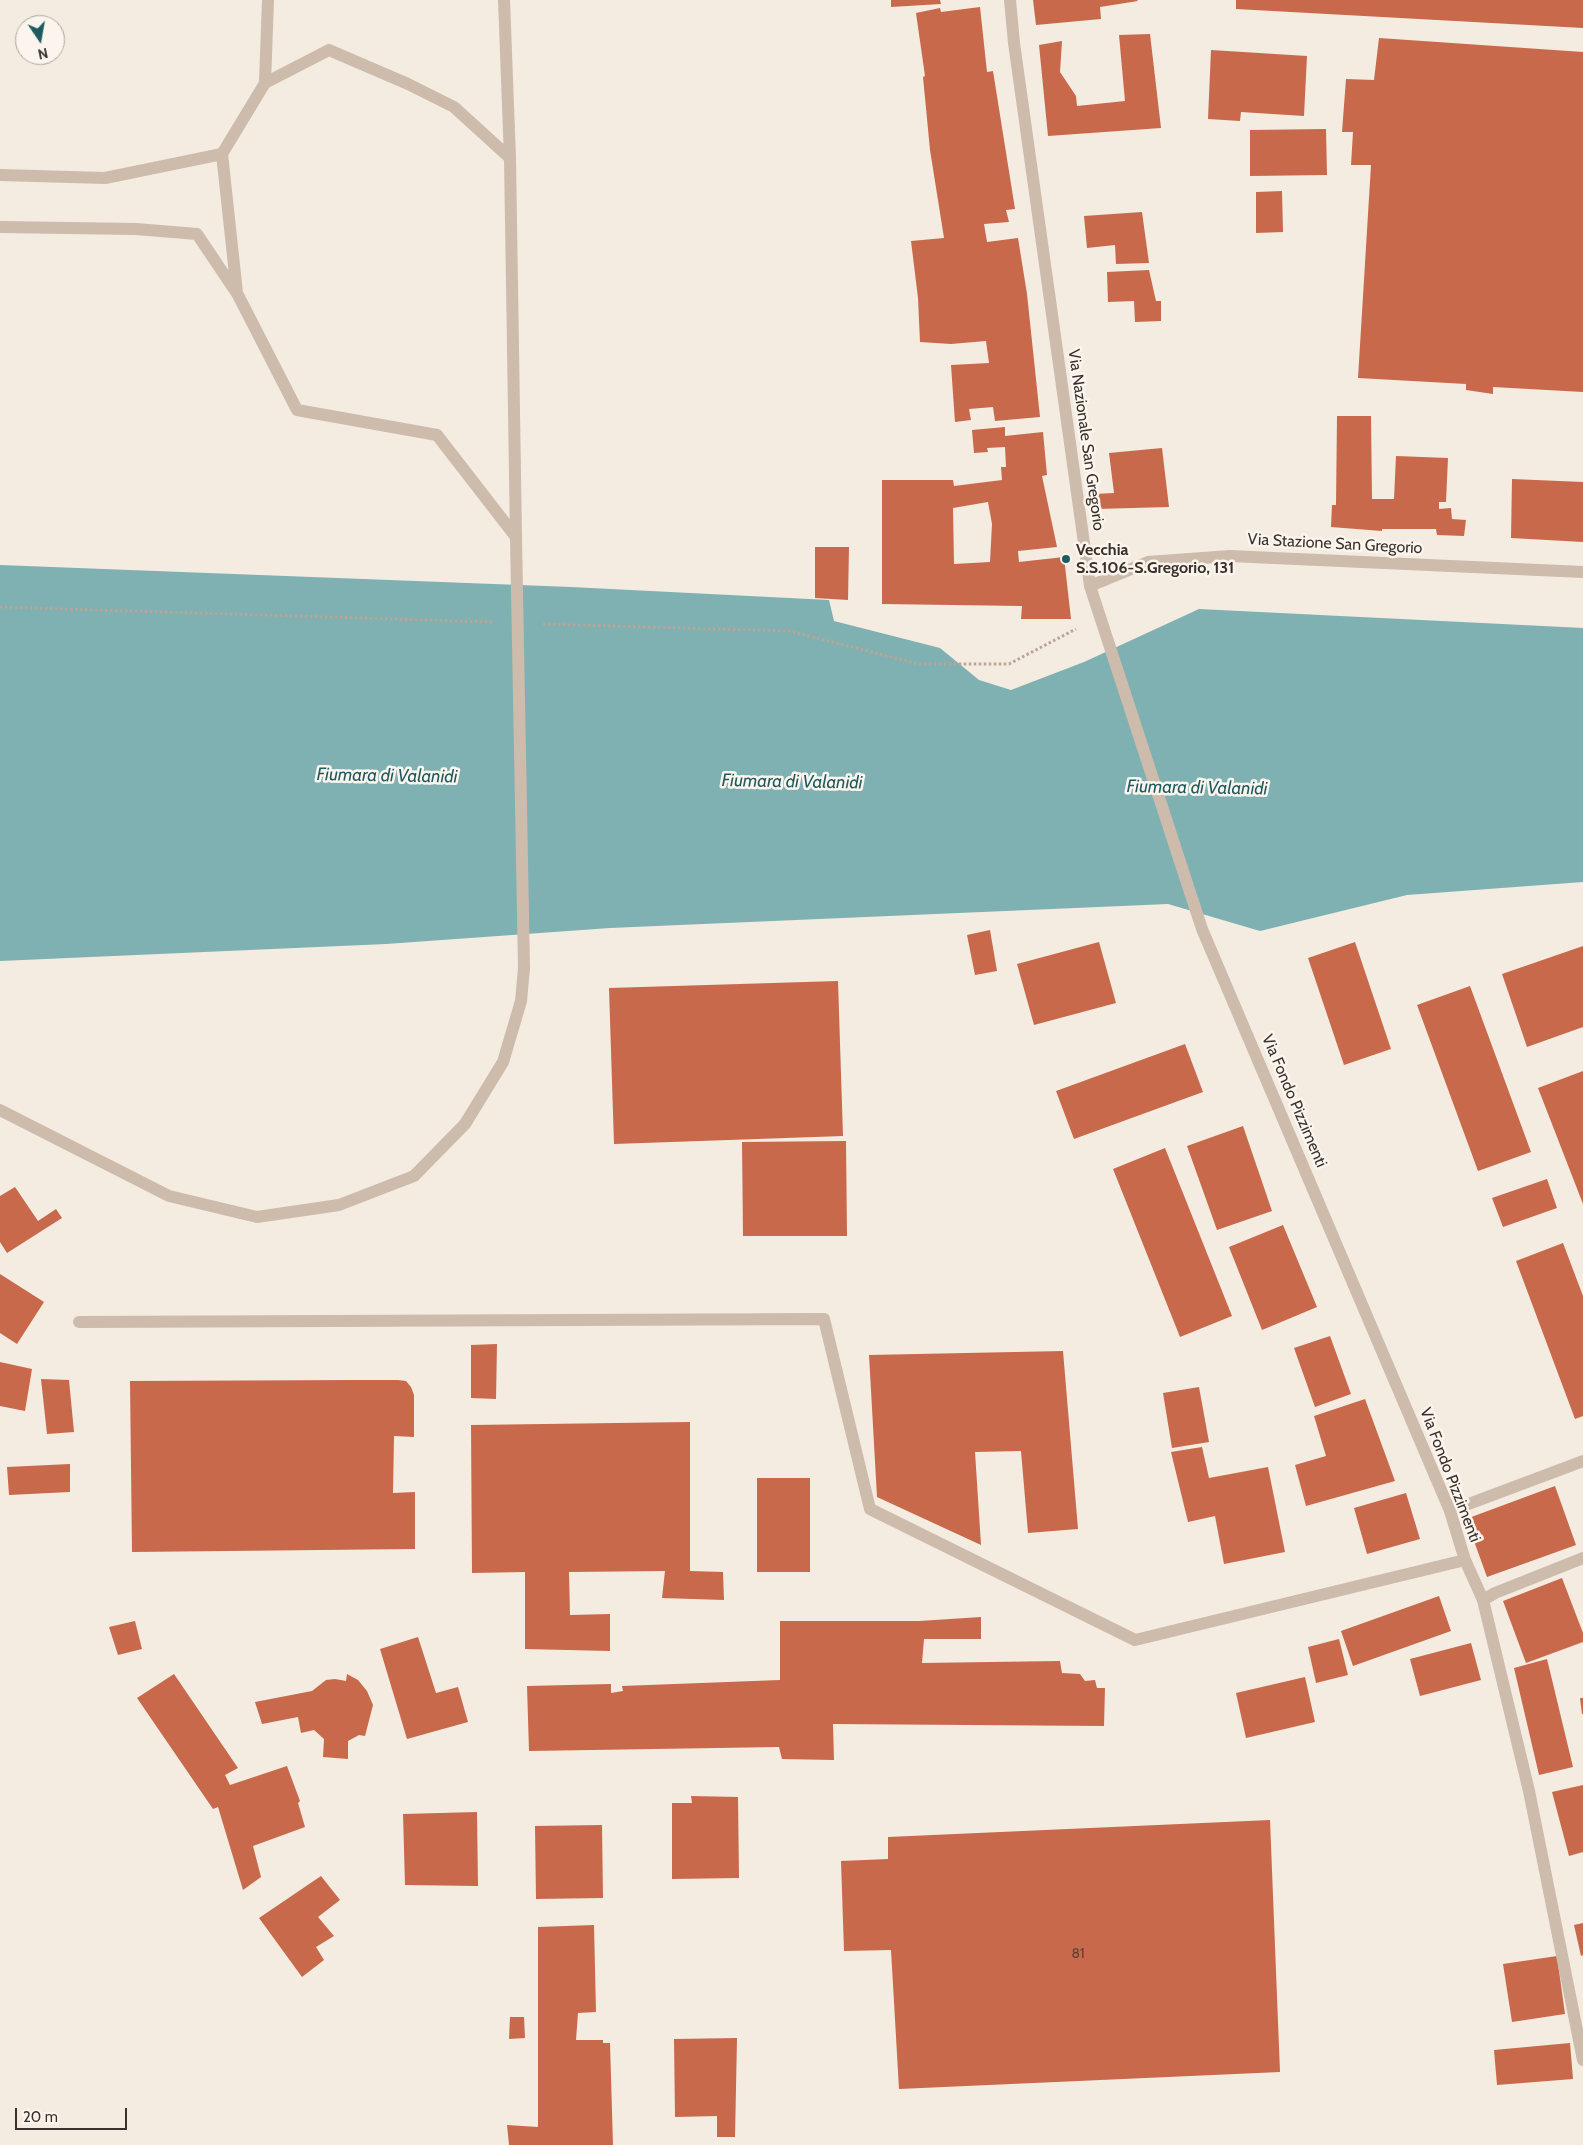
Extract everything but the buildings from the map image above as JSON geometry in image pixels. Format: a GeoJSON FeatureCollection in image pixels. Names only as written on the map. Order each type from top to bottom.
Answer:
{"type":"FeatureCollection","features":[{"type":"Feature","properties":{"kind":"street"},"geometry":{"type":"LineString","coordinates":[[238,295],[222,154],[265,83],[268,0]]}},
{"type":"Feature","properties":{"kind":"street"},"geometry":{"type":"LineString","coordinates":[[0,1110],[169,1196],[257,1217],[339,1205],[414,1176],[464,1124],[503,1062],[521,1001],[524,968],[510,158],[504,0]]}},
{"type":"Feature","properties":{"kind":"street","name":"Via Nazionale San Gregorio"},"geometry":{"type":"LineString","coordinates":[[1010,0],[1090,586],[1202,929]]}},
{"type":"Feature","properties":{"kind":"street"},"geometry":{"type":"LineString","coordinates":[[265,83],[329,50],[408,84],[454,107],[510,158]]}},
{"type":"Feature","properties":{"kind":"street"},"geometry":{"type":"LineString","coordinates":[[0,176],[105,178],[222,154]]}},
{"type":"Feature","properties":{"kind":"street"},"geometry":{"type":"LineString","coordinates":[[0,227],[136,229],[197,234],[238,295],[297,410],[437,435],[516,537]]}},
{"type":"Feature","properties":{"kind":"street","name":"Via Stazione San Gregorio"},"geometry":{"type":"LineString","coordinates":[[1090,586],[1148,562],[1230,556],[1583,572]]}},
{"type":"Feature","properties":{"kind":"street","name":"Via Fondo Pizzimenti"},"geometry":{"type":"LineString","coordinates":[[1202,929],[1450,1511],[1465,1560],[1483,1600],[1530,1791],[1583,2060]]}},
{"type":"Feature","properties":{"kind":"street"},"geometry":{"type":"LineString","coordinates":[[79,1322],[824,1319],[870,1509],[1135,1640],[1465,1560]]}},
{"type":"Feature","properties":{"kind":"street"},"geometry":{"type":"LineString","coordinates":[[1450,1511],[1583,1461]]}},
{"type":"Feature","properties":{"kind":"street"},"geometry":{"type":"LineString","coordinates":[[1483,1600],[1495,1593],[1583,1558]]}},
{"type":"Feature","properties":{"kind":"path"},"geometry":{"type":"LineString","coordinates":[[0,607],[500,622]]}},
{"type":"Feature","properties":{"kind":"path"},"geometry":{"type":"LineString","coordinates":[[540,623],[789,631],[919,664],[1009,664],[1102,623]]}},
{"type":"Feature","properties":{"kind":"water","name":"Fiumara di Valanidi"},"geometry":{"type":"Polygon","coordinates":[[[0,565],[571,587],[829,600],[834,621],[940,648],[979,680],[1011,690],[1084,662],[1199,609],[1583,628],[1583,882],[1407,895],[1260,931],[1168,904],[610,928],[386,944],[0,961],[0,565]]]}},
{"type":"Feature","properties":{"kind":"place","name":"Vecchia S.S.106-S.Gregorio, 131"},"geometry":{"type":"Point","coordinates":[1066,559]}}]}
